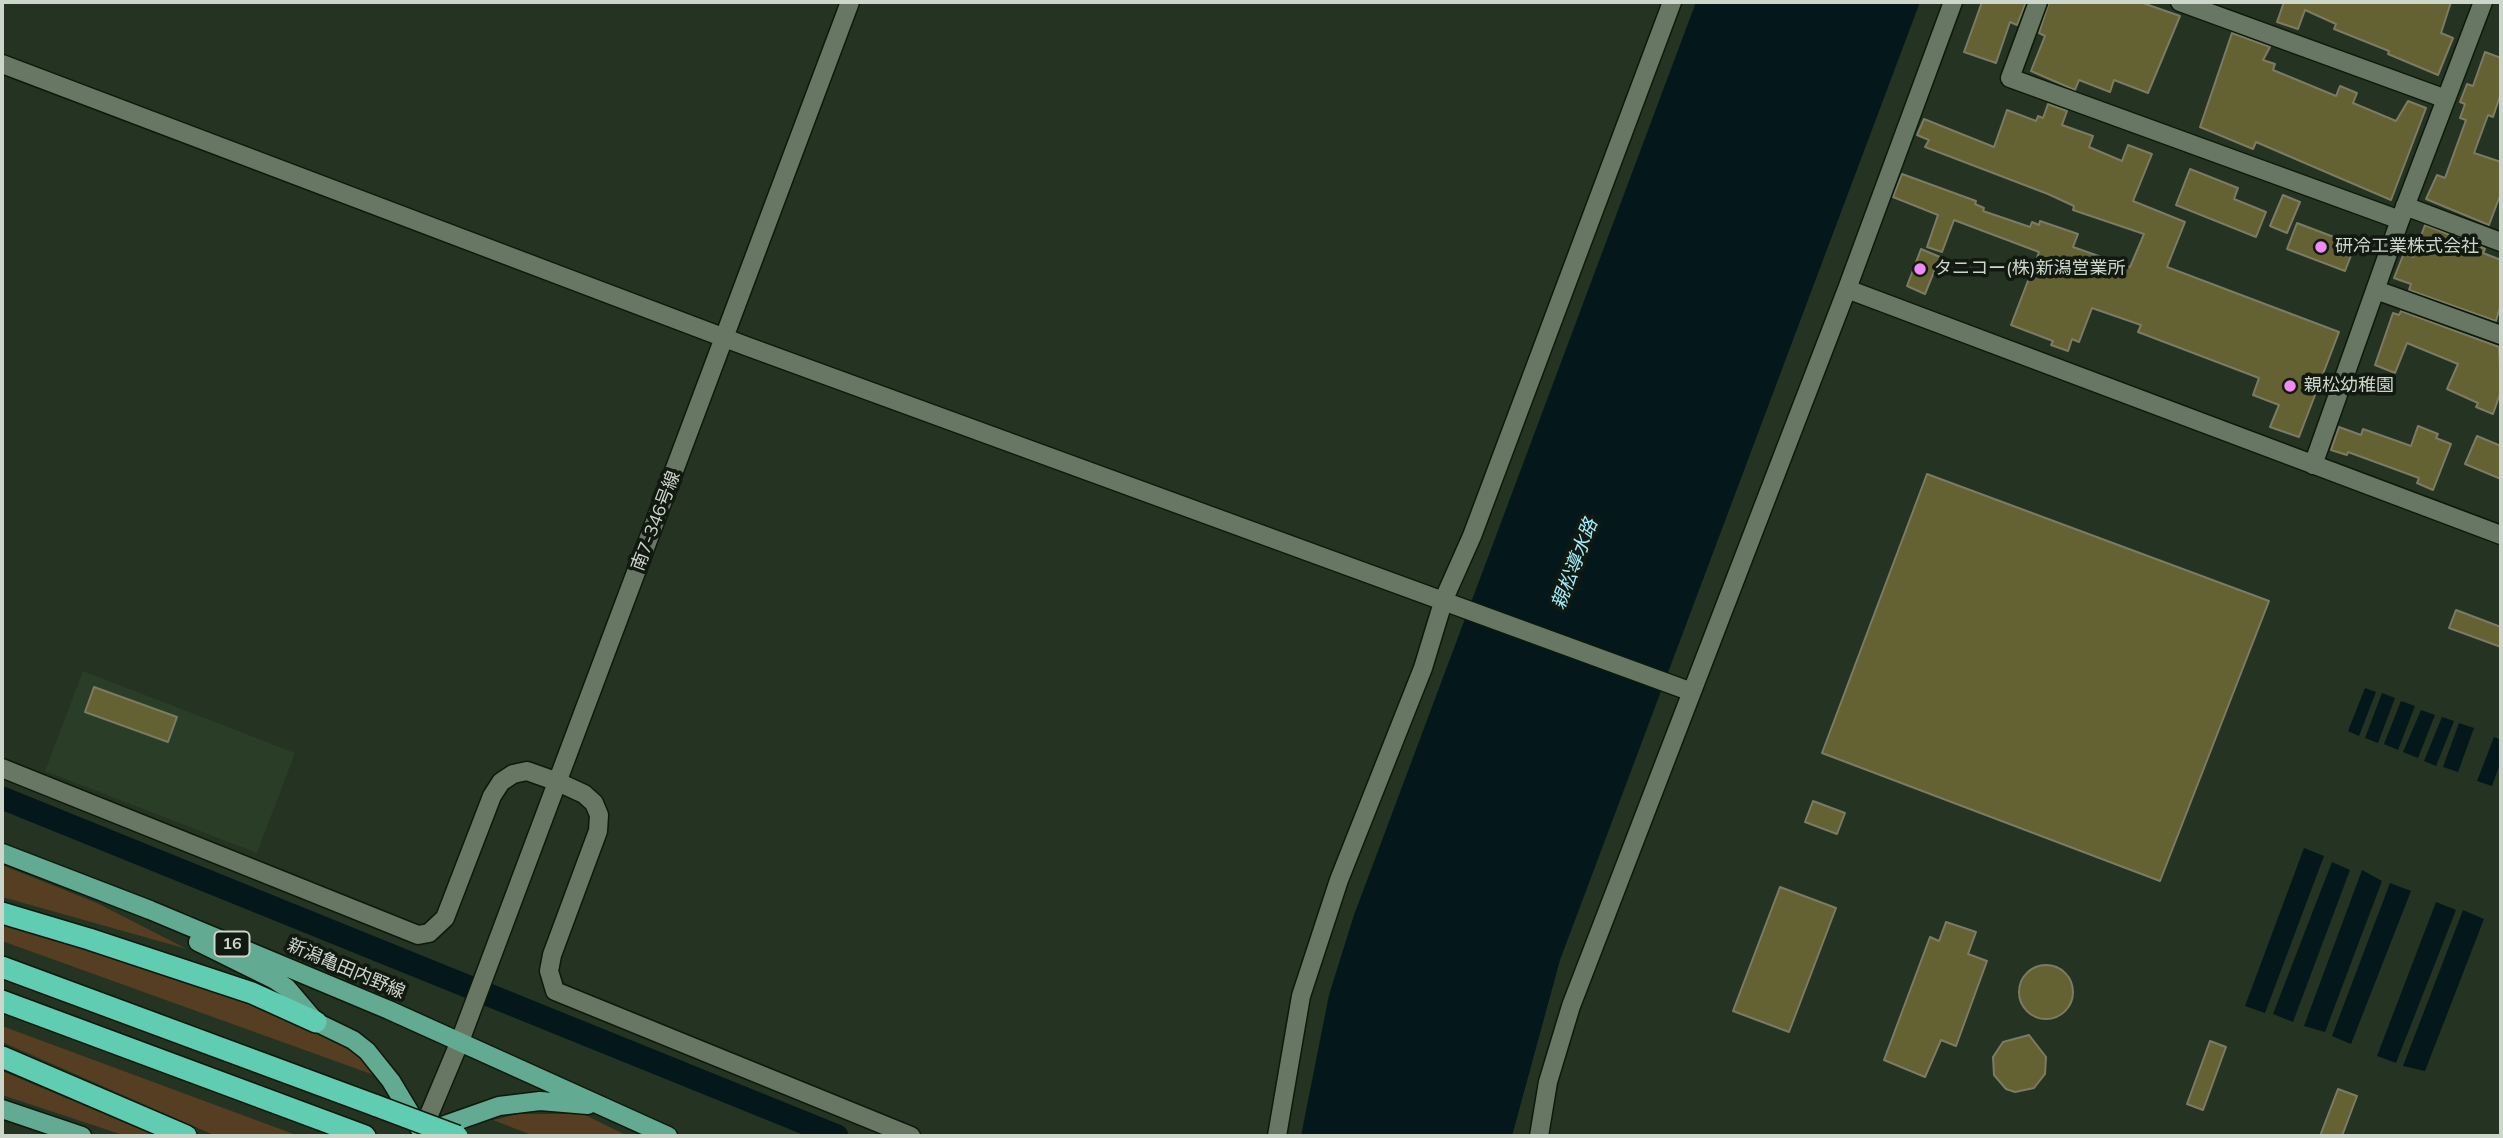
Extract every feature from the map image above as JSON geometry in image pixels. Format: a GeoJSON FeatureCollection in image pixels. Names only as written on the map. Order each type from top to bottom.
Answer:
{"type":"FeatureCollection","features":[{"type":"Feature","properties":{"kind":"highway"},"geometry":{"type":"LineString","coordinates":[[2,913],[251,993],[316,1022]]}},
{"type":"Feature","properties":{"kind":"highway"},"geometry":{"type":"LineString","coordinates":[[2,967],[457,1136]]}},
{"type":"Feature","properties":{"kind":"highway"},"geometry":{"type":"LineString","coordinates":[[2,1001],[365,1136]]}},
{"type":"Feature","properties":{"kind":"highway"},"geometry":{"type":"LineString","coordinates":[[2,1057],[186,1136]]}},
{"type":"Feature","properties":{"kind":"main road","name":"新潟亀田内野線"},"geometry":{"type":"LineString","coordinates":[[2,853],[86,885],[460,1041],[668,1136]]}},
{"type":"Feature","properties":{"kind":"main road"},"geometry":{"type":"LineString","coordinates":[[86,885],[275,979],[287,988],[316,1022],[353,1040],[367,1051],[391,1081],[422,1135],[499,1106],[540,1101],[609,1109]]}},
{"type":"Feature","properties":{"kind":"main road"},"geometry":{"type":"LineString","coordinates":[[2,1109],[82,1136]]}},
{"type":"Feature","properties":{"kind":"street","name":"南7-346号線"},"geometry":{"type":"LineString","coordinates":[[422,1135],[558,782],[850,2]]}},
{"type":"Feature","properties":{"kind":"street"},"geometry":{"type":"LineString","coordinates":[[1277,1136],[1301,996],[1339,880],[1450,602],[1472,536],[1672,2]]}},
{"type":"Feature","properties":{"kind":"street"},"geometry":{"type":"LineString","coordinates":[[1539,1136],[1548,1082],[1571,1006],[1683,689],[1847,289],[1952,2]]}},
{"type":"Feature","properties":{"kind":"street"},"geometry":{"type":"LineString","coordinates":[[2038,2],[2010,78],[2403,213],[2501,242]]}},
{"type":"Feature","properties":{"kind":"street"},"geometry":{"type":"LineString","coordinates":[[2180,2],[2446,99]]}},
{"type":"Feature","properties":{"kind":"street"},"geometry":{"type":"LineString","coordinates":[[2313,465],[2403,213],[2483,2]]}},
{"type":"Feature","properties":{"kind":"street"},"geometry":{"type":"LineString","coordinates":[[2,64],[1195,512],[1450,602],[1683,689]]}},
{"type":"Feature","properties":{"kind":"street"},"geometry":{"type":"LineString","coordinates":[[1847,289],[2501,535]]}},
{"type":"Feature","properties":{"kind":"street"},"geometry":{"type":"LineString","coordinates":[[2376,290],[2501,335]]}},
{"type":"Feature","properties":{"kind":"street"},"geometry":{"type":"LineString","coordinates":[[2,768],[418,935],[429,933],[446,918],[492,796],[501,782],[513,774],[527,771],[558,782],[584,794],[594,803],[599,815],[598,831],[552,955],[549,971],[555,991],[911,1136]]}},
{"type":"Feature","properties":{"kind":"shaded area"},"geometry":{"type":"Polygon","coordinates":[[[83,671],[295,753],[257,853],[45,771],[83,671]]]}},
{"type":"Feature","properties":{"kind":"shaded area"},"geometry":{"type":"Polygon","coordinates":[[[2,865],[97,903],[187,949],[2,897],[2,865]]]}},
{"type":"Feature","properties":{"kind":"shaded area"},"geometry":{"type":"Polygon","coordinates":[[[2,923],[141,962],[321,1031],[363,1053],[385,1079],[2,941],[2,923]]]}},
{"type":"Feature","properties":{"kind":"shaded area"},"geometry":{"type":"Polygon","coordinates":[[[2,1026],[299,1136],[216,1136],[2,1042],[2,1026]]]}},
{"type":"Feature","properties":{"kind":"shaded area"},"geometry":{"type":"Polygon","coordinates":[[[2,1071],[156,1136],[126,1136],[2,1095],[2,1071]]]}},
{"type":"Feature","properties":{"kind":"shaded area"},"geometry":{"type":"Polygon","coordinates":[[[518,1114],[583,1114],[628,1136],[534,1136],[493,1120],[518,1114]]]}},
{"type":"Feature","properties":{"kind":"water","name":"親松導水路"},"geometry":{"type":"Polygon","coordinates":[[[1696,2],[1920,2],[1560,960],[1512,1136],[1301,1136],[1329,995],[1354,915],[1696,2]]]}},
{"type":"Feature","properties":{"kind":"water"},"geometry":{"type":"Polygon","coordinates":[[[2365,688],[2376,692],[2359,736],[2348,731],[2365,688]]]}},
{"type":"Feature","properties":{"kind":"water"},"geometry":{"type":"Polygon","coordinates":[[[2382,693],[2395,698],[2378,743],[2365,738],[2382,693]]]}},
{"type":"Feature","properties":{"kind":"water"},"geometry":{"type":"Polygon","coordinates":[[[2401,701],[2415,706],[2398,750],[2384,744],[2401,701]]]}},
{"type":"Feature","properties":{"kind":"water"},"geometry":{"type":"Polygon","coordinates":[[[2421,710],[2435,715],[2418,758],[2403,752],[2421,710]]]}},
{"type":"Feature","properties":{"kind":"water"},"geometry":{"type":"Polygon","coordinates":[[[2442,717],[2454,721],[2436,766],[2424,761],[2442,717]]]}},
{"type":"Feature","properties":{"kind":"water"},"geometry":{"type":"Polygon","coordinates":[[[2459,723],[2474,728],[2458,772],[2443,767],[2459,723]]]}},
{"type":"Feature","properties":{"kind":"water"},"geometry":{"type":"Polygon","coordinates":[[[2494,737],[2501,740],[2501,761],[2492,786],[2477,781],[2494,737]]]}},
{"type":"Feature","properties":{"kind":"water"},"geometry":{"type":"Polygon","coordinates":[[[2304,848],[2324,856],[2265,1013],[2245,1006],[2304,848]]]}},
{"type":"Feature","properties":{"kind":"water"},"geometry":{"type":"Polygon","coordinates":[[[2332,862],[2350,870],[2293,1022],[2273,1014],[2332,862]]]}},
{"type":"Feature","properties":{"kind":"water"},"geometry":{"type":"Polygon","coordinates":[[[2362,870],[2382,881],[2325,1032],[2304,1026],[2362,870]]]}},
{"type":"Feature","properties":{"kind":"water"},"geometry":{"type":"Polygon","coordinates":[[[2390,883],[2411,891],[2351,1044],[2332,1036],[2390,883]]]}},
{"type":"Feature","properties":{"kind":"water"},"geometry":{"type":"Polygon","coordinates":[[[2436,902],[2456,910],[2396,1063],[2377,1056],[2436,902]]]}},
{"type":"Feature","properties":{"kind":"water"},"geometry":{"type":"Polygon","coordinates":[[[2463,910],[2484,919],[2425,1071],[2403,1066],[2463,910]]]}},
{"type":"Feature","properties":{"kind":"building"},"geometry":{"type":"Polygon","coordinates":[[[1982,2],[2026,2],[2017,25],[2010,22],[1996,63],[1964,52],[1982,2]]]}},
{"type":"Feature","properties":{"kind":"building"},"geometry":{"type":"Polygon","coordinates":[[[2049,2],[2140,2],[2180,16],[2148,93],[2114,80],[2110,92],[2079,80],[2075,90],[2031,71],[2045,36],[2039,33],[2049,2]]]}},
{"type":"Feature","properties":{"kind":"building"},"geometry":{"type":"Polygon","coordinates":[[[2284,2],[2451,2],[2441,33],[2453,38],[2438,75],[2388,54],[2389,51],[2334,29],[2336,24],[2305,10],[2298,29],[2277,22],[2284,2]]]}},
{"type":"Feature","properties":{"kind":"building"},"geometry":{"type":"Polygon","coordinates":[[[2232,33],[2270,47],[2263,60],[2275,64],[2273,70],[2336,96],[2340,86],[2357,93],[2353,103],[2396,121],[2408,101],[2426,108],[2391,200],[2256,142],[2253,149],[2200,127],[2232,33]]]}},
{"type":"Feature","properties":{"kind":"building"},"geometry":{"type":"Polygon","coordinates":[[[2485,52],[2501,58],[2501,93],[2493,117],[2488,115],[2474,153],[2501,162],[2501,193],[2489,225],[2426,199],[2437,175],[2445,178],[2466,120],[2460,118],[2465,104],[2460,102],[2467,84],[2473,86],[2485,52]]]}},
{"type":"Feature","properties":{"kind":"building"},"geometry":{"type":"Polygon","coordinates":[[[2048,104],[2067,111],[2062,125],[2093,136],[2089,147],[2122,161],[2128,145],[2152,154],[2133,201],[2185,222],[2167,267],[2339,332],[2299,437],[2270,427],[2279,405],[2253,395],[2259,378],[2138,332],[2141,325],[2092,308],[2079,342],[2072,339],[2068,351],[2051,345],[2053,341],[2011,325],[2039,252],[1954,220],[1942,252],[1927,247],[1938,215],[1893,197],[1902,174],[1976,201],[1975,204],[1984,208],[1983,211],[2030,227],[2032,222],[2039,225],[2040,221],[2078,234],[2073,247],[2130,267],[2144,234],[2073,210],[2074,206],[2048,194],[1925,147],[1929,140],[1917,135],[1924,119],[1994,147],[2007,110],[2036,121],[2038,116],[2043,118],[2048,104]]]}},
{"type":"Feature","properties":{"kind":"building"},"geometry":{"type":"Polygon","coordinates":[[[2190,169],[2238,188],[2234,199],[2266,212],[2256,237],[2176,205],[2190,169]]]}},
{"type":"Feature","properties":{"kind":"building"},"geometry":{"type":"Polygon","coordinates":[[[2283,195],[2300,202],[2287,233],[2270,226],[2283,195]]]}},
{"type":"Feature","properties":{"kind":"building","name":"研冷工業株式会社"},"geometry":{"type":"Polygon","coordinates":[[[2297,223],[2355,245],[2345,271],[2287,249],[2297,223]]]}},
{"type":"Feature","properties":{"kind":"building"},"geometry":{"type":"Polygon","coordinates":[[[2425,225],[2481,247],[2485,249],[2483,253],[2501,260],[2501,303],[2496,321],[2409,290],[2411,284],[2394,278],[2404,253],[2413,257],[2425,225]]]}},
{"type":"Feature","properties":{"kind":"building","name":"タニコー(株)新潟営業所"},"geometry":{"type":"Polygon","coordinates":[[[1921,249],[1940,257],[1925,294],[1907,286],[1921,249]]]}},
{"type":"Feature","properties":{"kind":"building"},"geometry":{"type":"Polygon","coordinates":[[[2401,311],[2499,347],[2501,391],[2493,414],[2476,407],[2478,403],[2447,389],[2458,364],[2407,343],[2395,373],[2375,365],[2393,313],[2399,315],[2401,311]]]}},
{"type":"Feature","properties":{"kind":"building"},"geometry":{"type":"Polygon","coordinates":[[[2418,426],[2438,434],[2436,438],[2451,444],[2433,490],[2417,483],[2419,478],[2348,452],[2347,455],[2331,450],[2339,427],[2361,435],[2363,429],[2411,446],[2418,426]]]}},
{"type":"Feature","properties":{"kind":"building"},"geometry":{"type":"Polygon","coordinates":[[[2477,436],[2501,446],[2501,479],[2465,464],[2477,436]]]}},
{"type":"Feature","properties":{"kind":"building"},"geometry":{"type":"Polygon","coordinates":[[[1927,474],[2269,601],[2160,881],[1822,753],[1927,474]]]}},
{"type":"Feature","properties":{"kind":"building"},"geometry":{"type":"Polygon","coordinates":[[[2456,610],[2501,627],[2501,647],[2449,628],[2456,610]]]}},
{"type":"Feature","properties":{"kind":"building"},"geometry":{"type":"Polygon","coordinates":[[[94,687],[177,717],[168,742],[85,712],[94,687]]]}},
{"type":"Feature","properties":{"kind":"building"},"geometry":{"type":"Polygon","coordinates":[[[1813,801],[1845,813],[1837,834],[1805,822],[1813,801]]]}},
{"type":"Feature","properties":{"kind":"building"},"geometry":{"type":"Polygon","coordinates":[[[1780,887],[1836,908],[1789,1032],[1733,1011],[1780,887]]]}},
{"type":"Feature","properties":{"kind":"building"},"geometry":{"type":"Polygon","coordinates":[[[1946,922],[1976,932],[1968,954],[1987,961],[1956,1046],[1941,1040],[1925,1077],[1884,1060],[1930,937],[1939,941],[1946,922]]]}},
{"type":"Feature","properties":{"kind":"building"},"geometry":{"type":"Polygon","coordinates":[[[2051,965],[2061,969],[2069,977],[2073,992],[2069,1007],[2061,1015],[2041,1019],[2031,1015],[2023,1007],[2019,987],[2023,977],[2031,969],[2051,965]]]}},
{"type":"Feature","properties":{"kind":"building"},"geometry":{"type":"Polygon","coordinates":[[[2029,1035],[2046,1057],[2045,1074],[2034,1088],[2015,1092],[2006,1089],[1994,1075],[1993,1057],[2003,1042],[2029,1035]]]}},
{"type":"Feature","properties":{"kind":"building"},"geometry":{"type":"Polygon","coordinates":[[[2210,1041],[2226,1047],[2203,1110],[2187,1104],[2210,1041]]]}},
{"type":"Feature","properties":{"kind":"building"},"geometry":{"type":"Polygon","coordinates":[[[2338,1089],[2357,1096],[2342,1136],[2320,1136],[2338,1089]]]}},
{"type":"Feature","properties":{"kind":"waterway"},"geometry":{"type":"LineString","coordinates":[[2,798],[837,1136]]}},
{"type":"Feature","properties":{"kind":"place","name":"研冷工業株式会社"},"geometry":{"type":"Point","coordinates":[2321,247]}},
{"type":"Feature","properties":{"kind":"place","name":"タニコー(株)新潟営業所"},"geometry":{"type":"Point","coordinates":[1920,269]}},
{"type":"Feature","properties":{"kind":"place","name":"親松幼稚園"},"geometry":{"type":"Point","coordinates":[2290,386]}}]}
